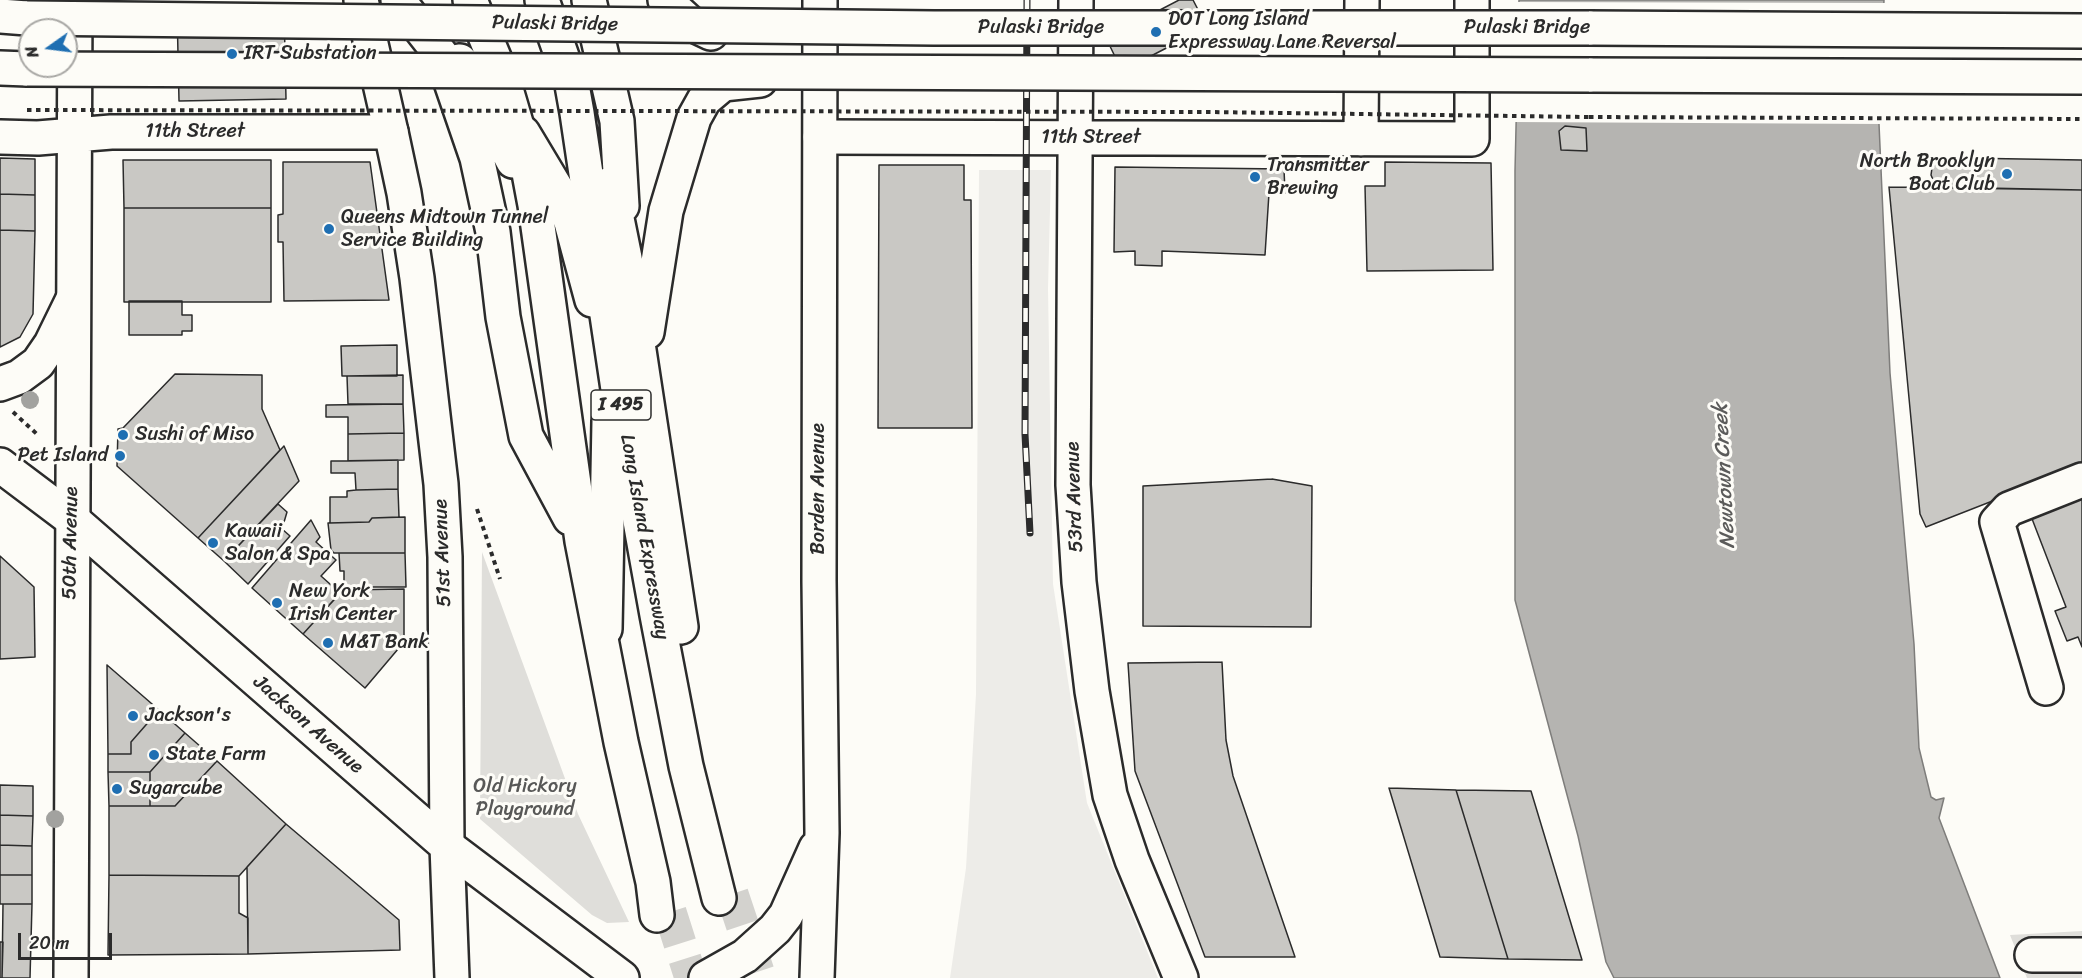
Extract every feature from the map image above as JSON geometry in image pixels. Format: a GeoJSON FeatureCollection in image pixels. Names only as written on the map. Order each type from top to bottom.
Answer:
{"type":"FeatureCollection","features":[{"type":"Feature","properties":{"kind":"main road","name":"50th Avenue"},"geometry":{"type":"LineString","coordinates":[[71,978],[70,603],[73,520],[75,0]]}},
{"type":"Feature","properties":{"kind":"main road","name":"51st Avenue"},"geometry":{"type":"LineString","coordinates":[[361,0],[404,193],[441,484],[445,557],[447,846],[452,978]]}},
{"type":"Feature","properties":{"kind":"main road"},"geometry":{"type":"LineString","coordinates":[[398,0],[442,56],[477,158],[493,232],[503,317],[526,436],[582,541]]}},
{"type":"Feature","properties":{"kind":"main road"},"geometry":{"type":"LineString","coordinates":[[421,0],[477,91],[535,206]]}},
{"type":"Feature","properties":{"kind":"main road","name":"I 495"},"geometry":{"type":"LineString","coordinates":[[470,0],[503,79],[516,121],[535,206],[582,541],[604,660],[653,882],[663,914]]}},
{"type":"Feature","properties":{"kind":"main road","name":"Long Island Expressway"},"geometry":{"type":"LineString","coordinates":[[542,0],[572,85],[591,194],[626,444],[657,615],[687,766],[726,896],[717,829],[691,690],[625,258],[590,92],[560,0]]}},
{"type":"Feature","properties":{"kind":"main road"},"geometry":{"type":"LineString","coordinates":[[589,0],[616,122],[625,258]]}},
{"type":"Feature","properties":{"kind":"main road"},"geometry":{"type":"LineString","coordinates":[[665,0],[690,23],[721,36],[820,39]]}},
{"type":"Feature","properties":{"kind":"main road","name":"Borden Avenue"},"geometry":{"type":"LineString","coordinates":[[817,978],[822,833],[819,581],[820,0]]}},
{"type":"Feature","properties":{"kind":"main road","name":"53rd Avenue"},"geometry":{"type":"LineString","coordinates":[[1076,0],[1073,485],[1086,643],[1110,795],[1132,860],[1182,978]]}},
{"type":"Feature","properties":{"kind":"main road"},"geometry":{"type":"LineString","coordinates":[[1361,139],[1362,0]]}},
{"type":"Feature","properties":{"kind":"main road","name":"11th Street"},"geometry":{"type":"LineString","coordinates":[[820,137],[1472,140],[1472,0]]}},
{"type":"Feature","properties":{"kind":"main road","name":"Pulaski Bridge"},"geometry":{"type":"LineString","coordinates":[[9,18],[934,28],[2082,31]]}},
{"type":"Feature","properties":{"kind":"main road"},"geometry":{"type":"LineString","coordinates":[[13,68],[2082,77]]}},
{"type":"Feature","properties":{"kind":"main road"},"geometry":{"type":"LineString","coordinates":[[642,370],[657,258],[666,211],[694,118],[704,100],[723,84],[732,81],[820,81]]}},
{"type":"Feature","properties":{"kind":"main road"},"geometry":{"type":"LineString","coordinates":[[516,121],[559,193],[573,231],[592,299]]}},
{"type":"Feature","properties":{"kind":"main road","name":"11th Street"},"geometry":{"type":"LineString","coordinates":[[0,137],[111,132],[391,132]]}},
{"type":"Feature","properties":{"kind":"main road"},"geometry":{"type":"LineString","coordinates":[[591,194],[592,299],[609,421],[657,615]]}},
{"type":"Feature","properties":{"kind":"main road"},"geometry":{"type":"LineString","coordinates":[[4,395],[19,377],[38,363],[51,344],[73,300]]}},
{"type":"Feature","properties":{"kind":"main road"},"geometry":{"type":"LineString","coordinates":[[604,660],[609,521],[609,421]]}},
{"type":"Feature","properties":{"kind":"main road","name":"Jackson Avenue"},"geometry":{"type":"LineString","coordinates":[[0,465],[73,520],[447,846],[622,978]]}},
{"type":"Feature","properties":{"kind":"main road"},"geometry":{"type":"LineString","coordinates":[[2046,688],[1997,522],[2009,509],[2082,480]]}},
{"type":"Feature","properties":{"kind":"main road"},"geometry":{"type":"LineString","coordinates":[[706,978],[745,956],[775,929],[786,915],[822,833]]}},
{"type":"Feature","properties":{"kind":"main road"},"geometry":{"type":"LineString","coordinates":[[2032,955],[2082,955]]}},
{"type":"Feature","properties":{"kind":"path"},"geometry":{"type":"LineString","coordinates":[[27,110],[1218,112],[2082,119]]}},
{"type":"Feature","properties":{"kind":"path"},"geometry":{"type":"LineString","coordinates":[[4,395],[39,436]]}},
{"type":"Feature","properties":{"kind":"shaded area"},"geometry":{"type":"Polygon","coordinates":[[[979,170],[1051,170],[1048,289],[1053,584],[1087,803],[1158,978],[950,978],[966,868],[976,694],[979,170]]]}},
{"type":"Feature","properties":{"kind":"green space","name":"Old Hickory Playground"},"geometry":{"type":"Polygon","coordinates":[[[482,552],[578,814],[629,922],[607,923],[592,915],[480,819],[482,552]]]}},
{"type":"Feature","properties":{"kind":"green space"},"geometry":{"type":"Polygon","coordinates":[[[2082,931],[2082,978],[2027,978],[2010,935],[2082,931]]]}},
{"type":"Feature","properties":{"kind":"water","name":"Newtown Creek"},"geometry":{"type":"Polygon","coordinates":[[[1519,0],[1884,0],[1879,124],[1890,373],[1914,644],[1919,748],[1931,797],[1936,800],[1944,798],[1939,818],[2000,978],[1614,978],[1606,962],[1578,836],[1515,600],[1515,171],[1519,0]]]}},
{"type":"Feature","properties":{"kind":"pier"},"geometry":{"type":"Polygon","coordinates":[[[1516,2],[1887,3],[1882,124],[1513,122],[1516,2]]]}},
{"type":"Feature","properties":{"kind":"building","name":"DOT Long Island Expressway Lane Reversal"},"geometry":{"type":"Polygon","coordinates":[[[1179,0],[1193,0],[1207,27],[1122,71],[1106,38],[1179,0]]]}},
{"type":"Feature","properties":{"kind":"building","name":"IRT Substation"},"geometry":{"type":"Polygon","coordinates":[[[284,7],[286,99],[179,101],[177,8],[284,7]]]}},
{"type":"Feature","properties":{"kind":"building"},"geometry":{"type":"Polygon","coordinates":[[[1565,126],[1586,128],[1587,151],[1561,150],[1559,131],[1565,126]]]}},
{"type":"Feature","properties":{"kind":"building"},"geometry":{"type":"Polygon","coordinates":[[[0,158],[35,159],[35,195],[0,194],[0,158]]]}},
{"type":"Feature","properties":{"kind":"building","name":"North Brooklyn Boat Club"},"geometry":{"type":"Polygon","coordinates":[[[1946,158],[1962,163],[1962,158],[2082,160],[2082,190],[1936,187],[1931,175],[1932,168],[1939,160],[1946,158]]]}},
{"type":"Feature","properties":{"kind":"building"},"geometry":{"type":"Polygon","coordinates":[[[123,160],[271,160],[271,208],[124,208],[123,160]]]}},
{"type":"Feature","properties":{"kind":"building","name":"Queens Midtown Tunnel Service Building"},"geometry":{"type":"Polygon","coordinates":[[[283,162],[370,162],[389,300],[284,301],[283,242],[278,242],[278,215],[283,214],[283,162]]]}},
{"type":"Feature","properties":{"kind":"building"},"geometry":{"type":"Polygon","coordinates":[[[1385,162],[1491,163],[1493,270],[1367,271],[1365,186],[1385,186],[1385,162]]]}},
{"type":"Feature","properties":{"kind":"building"},"geometry":{"type":"Polygon","coordinates":[[[879,165],[964,165],[964,200],[971,200],[972,428],[878,428],[879,165]]]}},
{"type":"Feature","properties":{"kind":"building"},"geometry":{"type":"Polygon","coordinates":[[[1115,167],[1284,169],[1285,193],[1269,193],[1265,255],[1162,251],[1162,266],[1135,265],[1135,251],[1114,252],[1115,167]]]}},
{"type":"Feature","properties":{"kind":"building"},"geometry":{"type":"Polygon","coordinates":[[[1889,187],[2082,190],[2082,466],[1926,527],[1920,514],[1889,187]]]}},
{"type":"Feature","properties":{"kind":"building"},"geometry":{"type":"Polygon","coordinates":[[[0,194],[35,195],[35,231],[0,230],[0,194]]]}},
{"type":"Feature","properties":{"kind":"building"},"geometry":{"type":"Polygon","coordinates":[[[124,208],[271,208],[271,302],[124,302],[124,208]]]}},
{"type":"Feature","properties":{"kind":"building"},"geometry":{"type":"Polygon","coordinates":[[[0,230],[35,231],[33,314],[20,337],[0,347],[0,230]]]}},
{"type":"Feature","properties":{"kind":"building"},"geometry":{"type":"Polygon","coordinates":[[[129,301],[182,301],[182,315],[192,315],[192,331],[182,331],[182,335],[129,335],[129,301]]]}},
{"type":"Feature","properties":{"kind":"building"},"geometry":{"type":"Polygon","coordinates":[[[397,345],[397,376],[342,376],[341,346],[397,345]]]}},
{"type":"Feature","properties":{"kind":"building"},"geometry":{"type":"Polygon","coordinates":[[[175,374],[262,375],[262,409],[280,450],[198,538],[117,466],[118,429],[123,428],[175,374]]]}},
{"type":"Feature","properties":{"kind":"building"},"geometry":{"type":"Polygon","coordinates":[[[403,375],[403,404],[348,404],[347,376],[403,375]]]}},
{"type":"Feature","properties":{"kind":"building"},"geometry":{"type":"Polygon","coordinates":[[[403,404],[404,433],[348,434],[348,417],[326,417],[326,405],[403,404]]]}},
{"type":"Feature","properties":{"kind":"building"},"geometry":{"type":"Polygon","coordinates":[[[404,433],[404,460],[348,461],[348,434],[404,433]]]}},
{"type":"Feature","properties":{"kind":"building"},"geometry":{"type":"Polygon","coordinates":[[[284,446],[299,481],[224,561],[198,538],[284,446]]]}},
{"type":"Feature","properties":{"kind":"building"},"geometry":{"type":"Polygon","coordinates":[[[398,460],[398,489],[356,490],[355,473],[331,473],[331,461],[398,460]]]}},
{"type":"Feature","properties":{"kind":"building"},"geometry":{"type":"Polygon","coordinates":[[[1272,479],[1312,486],[1311,627],[1143,626],[1143,486],[1272,479]]]}},
{"type":"Feature","properties":{"kind":"building"},"geometry":{"type":"Polygon","coordinates":[[[398,489],[399,517],[372,518],[369,522],[330,523],[330,497],[347,497],[347,491],[398,489]]]}},
{"type":"Feature","properties":{"kind":"building"},"geometry":{"type":"Polygon","coordinates":[[[2082,490],[2082,647],[2078,637],[2067,641],[2055,611],[2066,607],[2029,511],[2082,490]]]}},
{"type":"Feature","properties":{"kind":"building"},"geometry":{"type":"Polygon","coordinates":[[[278,504],[287,512],[282,529],[290,536],[248,584],[224,561],[278,504]]]}},
{"type":"Feature","properties":{"kind":"building"},"geometry":{"type":"Polygon","coordinates":[[[405,517],[405,553],[334,553],[331,550],[328,523],[369,522],[372,518],[405,517]]]}},
{"type":"Feature","properties":{"kind":"building"},"geometry":{"type":"Polygon","coordinates":[[[311,520],[320,537],[316,542],[336,560],[321,576],[340,593],[303,634],[252,588],[311,520]]]}},
{"type":"Feature","properties":{"kind":"building"},"geometry":{"type":"Polygon","coordinates":[[[339,553],[405,553],[406,587],[344,587],[344,571],[340,571],[339,553]]]}},
{"type":"Feature","properties":{"kind":"building"},"geometry":{"type":"Polygon","coordinates":[[[0,556],[34,587],[35,657],[0,659],[0,556]]]}},
{"type":"Feature","properties":{"kind":"building"},"geometry":{"type":"Polygon","coordinates":[[[404,589],[404,642],[365,688],[303,634],[343,590],[404,589]]]}},
{"type":"Feature","properties":{"kind":"building"},"geometry":{"type":"Polygon","coordinates":[[[1222,662],[1226,740],[1233,776],[1295,957],[1205,957],[1135,771],[1128,663],[1222,662]]]}},
{"type":"Feature","properties":{"kind":"building"},"geometry":{"type":"Polygon","coordinates":[[[107,665],[159,710],[131,742],[131,754],[108,754],[107,665]]]}},
{"type":"Feature","properties":{"kind":"building"},"geometry":{"type":"Polygon","coordinates":[[[159,710],[185,733],[150,772],[108,772],[108,754],[131,754],[131,742],[159,710]]]}},
{"type":"Feature","properties":{"kind":"building"},"geometry":{"type":"Polygon","coordinates":[[[185,733],[217,761],[175,806],[150,806],[150,772],[185,733]]]}},
{"type":"Feature","properties":{"kind":"building"},"geometry":{"type":"Polygon","coordinates":[[[217,761],[286,824],[239,876],[109,875],[109,806],[175,806],[217,761]]]}},
{"type":"Feature","properties":{"kind":"building"},"geometry":{"type":"Polygon","coordinates":[[[108,772],[150,772],[150,806],[109,806],[108,772]]]}},
{"type":"Feature","properties":{"kind":"building"},"geometry":{"type":"Polygon","coordinates":[[[0,785],[33,786],[33,816],[0,815],[0,785]]]}},
{"type":"Feature","properties":{"kind":"building"},"geometry":{"type":"Polygon","coordinates":[[[1389,788],[1456,790],[1508,959],[1440,957],[1389,788]]]}},
{"type":"Feature","properties":{"kind":"building"},"geometry":{"type":"Polygon","coordinates":[[[1456,790],[1531,791],[1582,960],[1508,959],[1456,790]]]}},
{"type":"Feature","properties":{"kind":"building"},"geometry":{"type":"Polygon","coordinates":[[[0,815],[33,816],[32,846],[0,845],[0,815]]]}},
{"type":"Feature","properties":{"kind":"building"},"geometry":{"type":"Polygon","coordinates":[[[286,824],[399,920],[400,950],[248,954],[247,867],[286,824]]]}},
{"type":"Feature","properties":{"kind":"building"},"geometry":{"type":"Polygon","coordinates":[[[0,845],[32,846],[32,875],[0,875],[0,845]]]}},
{"type":"Feature","properties":{"kind":"building"},"geometry":{"type":"Polygon","coordinates":[[[0,875],[32,875],[32,904],[0,904],[0,875]]]}},
{"type":"Feature","properties":{"kind":"building"},"geometry":{"type":"Polygon","coordinates":[[[109,875],[239,876],[239,913],[248,918],[248,954],[108,955],[109,875]]]}},
{"type":"Feature","properties":{"kind":"building"},"geometry":{"type":"Polygon","coordinates":[[[3,904],[32,904],[30,978],[2,978],[3,904]]]}},
{"type":"Feature","properties":{"kind":"building"},"geometry":{"type":"Polygon","coordinates":[[[0,942],[3,942],[2,978],[0,978],[0,942]]]}},
{"type":"Feature","properties":{"kind":"tunnel"},"geometry":{"type":"LineString","coordinates":[[732,894],[760,978]]}},
{"type":"Feature","properties":{"kind":"tunnel"},"geometry":{"type":"LineString","coordinates":[[670,912],[691,978]]}},
{"type":"Feature","properties":{"kind":"railway"},"geometry":{"type":"LineString","coordinates":[[1027,0],[1025,434],[1030,533]]}},
{"type":"Feature","properties":{"kind":"place","name":"DOT Long Island Expressway Lane Reversal"},"geometry":{"type":"Point","coordinates":[1156,32]}},
{"type":"Feature","properties":{"kind":"place","name":"IRT Substation"},"geometry":{"type":"Point","coordinates":[232,54]}},
{"type":"Feature","properties":{"kind":"place","name":"North Brooklyn Boat Club"},"geometry":{"type":"Point","coordinates":[2007,174]}},
{"type":"Feature","properties":{"kind":"place","name":"Transmitter Brewing"},"geometry":{"type":"Point","coordinates":[1255,177]}},
{"type":"Feature","properties":{"kind":"place","name":"Queens Midtown Tunnel Service Building"},"geometry":{"type":"Point","coordinates":[329,229]}},
{"type":"Feature","properties":{"kind":"place","name":"Sushi of Miso"},"geometry":{"type":"Point","coordinates":[123,435]}},
{"type":"Feature","properties":{"kind":"place","name":"Pet Island"},"geometry":{"type":"Point","coordinates":[120,456]}},
{"type":"Feature","properties":{"kind":"place","name":"Kawaii Salon & Spa"},"geometry":{"type":"Point","coordinates":[213,543]}},
{"type":"Feature","properties":{"kind":"place","name":"New York Irish Center"},"geometry":{"type":"Point","coordinates":[277,603]}},
{"type":"Feature","properties":{"kind":"place","name":"M&T Bank"},"geometry":{"type":"Point","coordinates":[328,643]}},
{"type":"Feature","properties":{"kind":"place","name":"Jackson's"},"geometry":{"type":"Point","coordinates":[133,716]}},
{"type":"Feature","properties":{"kind":"place","name":"State Farm"},"geometry":{"type":"Point","coordinates":[154,755]}},
{"type":"Feature","properties":{"kind":"place","name":"Sugarcube"},"geometry":{"type":"Point","coordinates":[117,789]}}]}
